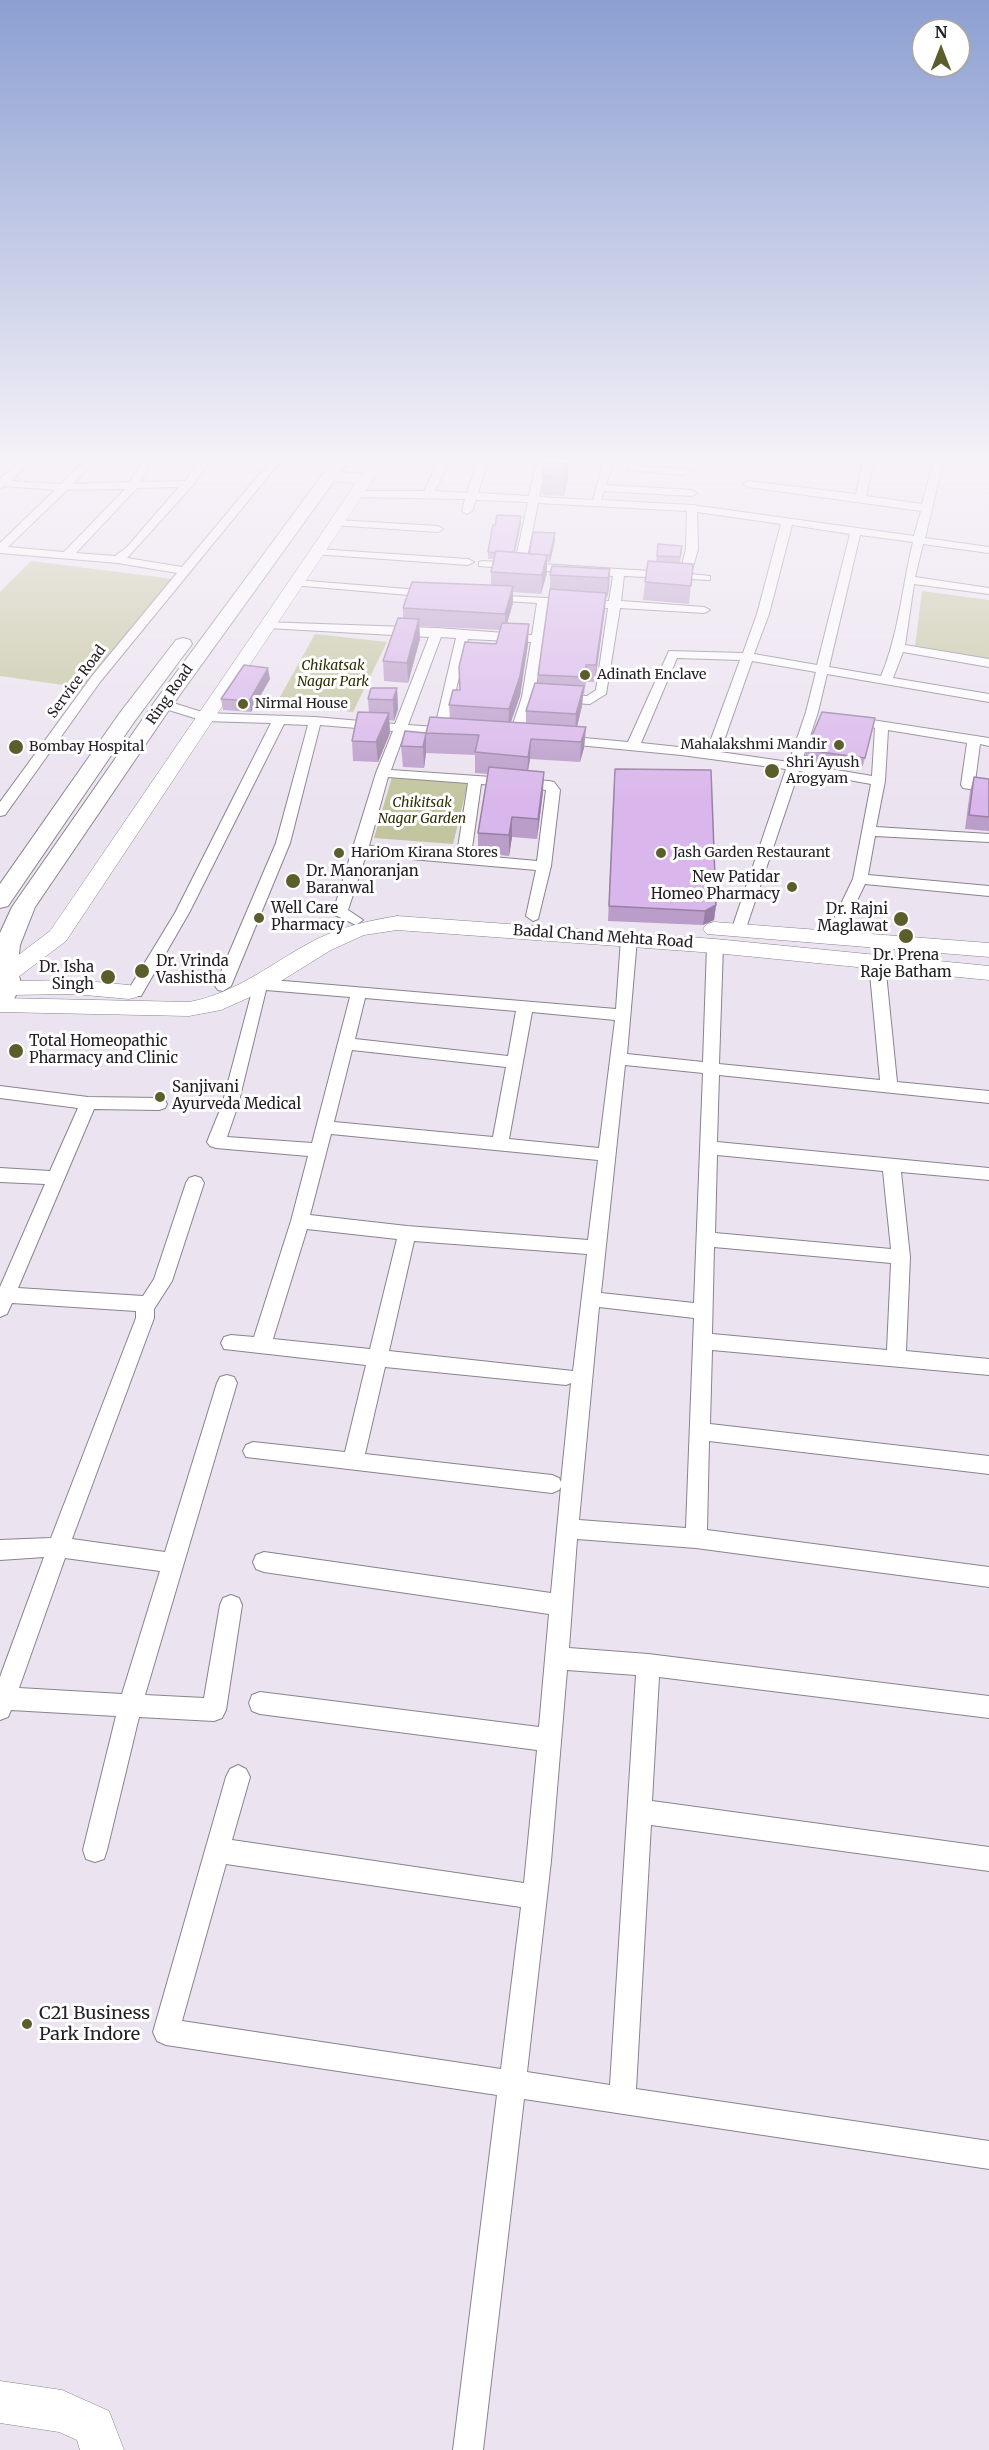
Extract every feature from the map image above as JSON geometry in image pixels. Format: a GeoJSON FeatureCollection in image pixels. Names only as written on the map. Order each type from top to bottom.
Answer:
{"type":"FeatureCollection","features":[{"type":"Feature","properties":{"kind":"main road","name":"Ring Road"},"geometry":{"type":"LineString","coordinates":[[0,901],[126,718],[234,577]]}},
{"type":"Feature","properties":{"kind":"main road","name":"Ring Road"},"geometry":{"type":"LineString","coordinates":[[3,984],[6,950],[11,931],[24,907],[252,577]]}},
{"type":"Feature","properties":{"kind":"street","name":"Service Road"},"geometry":{"type":"LineString","coordinates":[[0,812],[96,679],[181,577]]}},
{"type":"Feature","properties":{"kind":"street"},"geometry":{"type":"LineString","coordinates":[[3,984],[58,936],[300,577]]}},
{"type":"Feature","properties":{"kind":"street"},"geometry":{"type":"LineString","coordinates":[[528,697],[590,700],[602,691],[619,577]]}},
{"type":"Feature","properties":{"kind":"street"},"geometry":{"type":"LineString","coordinates":[[692,577],[705,578]]}},
{"type":"Feature","properties":{"kind":"street"},"geometry":{"type":"LineString","coordinates":[[712,755],[763,614],[773,577]]}},
{"type":"Feature","properties":{"kind":"street"},"geometry":{"type":"LineString","coordinates":[[738,931],[794,766],[818,714],[822,668],[845,577]]}},
{"type":"Feature","properties":{"kind":"street"},"geometry":{"type":"LineString","coordinates":[[886,680],[898,648],[909,580],[989,591]]}},
{"type":"Feature","properties":{"kind":"street"},"geometry":{"type":"LineString","coordinates":[[296,583],[449,595]]}},
{"type":"Feature","properties":{"kind":"street"},"geometry":{"type":"LineString","coordinates":[[472,596],[704,610]]}},
{"type":"Feature","properties":{"kind":"street"},"geometry":{"type":"LineString","coordinates":[[515,736],[528,697],[543,601]]}},
{"type":"Feature","properties":{"kind":"street"},"geometry":{"type":"LineString","coordinates":[[267,624],[536,639]]}},
{"type":"Feature","properties":{"kind":"street"},"geometry":{"type":"LineString","coordinates":[[356,920],[340,912],[383,773],[437,632]]}},
{"type":"Feature","properties":{"kind":"street"},"geometry":{"type":"LineString","coordinates":[[440,731],[463,634]]}},
{"type":"Feature","properties":{"kind":"street"},"geometry":{"type":"LineString","coordinates":[[898,648],[989,663]]}},
{"type":"Feature","properties":{"kind":"street"},"geometry":{"type":"LineString","coordinates":[[633,745],[673,654],[748,657],[989,698]]}},
{"type":"Feature","properties":{"kind":"street"},"geometry":{"type":"LineString","coordinates":[[163,704],[204,717],[315,721],[461,732]]}},
{"type":"Feature","properties":{"kind":"street"},"geometry":{"type":"LineString","coordinates":[[135,992],[182,913],[279,721]]}},
{"type":"Feature","properties":{"kind":"street"},"geometry":{"type":"LineString","coordinates":[[228,991],[283,843],[315,721]]}},
{"type":"Feature","properties":{"kind":"street"},"geometry":{"type":"LineString","coordinates":[[858,721],[989,742]]}},
{"type":"Feature","properties":{"kind":"street"},"geometry":{"type":"LineString","coordinates":[[833,938],[860,879],[878,781],[882,725]]}},
{"type":"Feature","properties":{"kind":"street"},"geometry":{"type":"LineString","coordinates":[[550,739],[633,745],[712,755],[794,766],[878,781]]}},
{"type":"Feature","properties":{"kind":"street"},"geometry":{"type":"LineString","coordinates":[[974,740],[968,785],[989,788]]}},
{"type":"Feature","properties":{"kind":"street"},"geometry":{"type":"LineString","coordinates":[[383,773],[549,785],[553,790],[544,866],[533,916]]}},
{"type":"Feature","properties":{"kind":"street"},"geometry":{"type":"LineString","coordinates":[[464,858],[475,779]]}},
{"type":"Feature","properties":{"kind":"street"},"geometry":{"type":"LineString","coordinates":[[540,783],[556,781]]}},
{"type":"Feature","properties":{"kind":"street"},"geometry":{"type":"LineString","coordinates":[[867,831],[989,838]]}},
{"type":"Feature","properties":{"kind":"street"},"geometry":{"type":"LineString","coordinates":[[361,850],[544,866]]}},
{"type":"Feature","properties":{"kind":"street"},"geometry":{"type":"LineString","coordinates":[[860,879],[989,891]]}},
{"type":"Feature","properties":{"kind":"street"},"geometry":{"type":"LineString","coordinates":[[3,984],[189,1009],[213,1005],[228,991],[356,920],[413,907],[989,950]]}},
{"type":"Feature","properties":{"kind":"street","name":"Badal Chand Mehta Road"},"geometry":{"type":"LineString","coordinates":[[3,984],[135,992],[228,991],[260,984],[323,945],[359,929],[397,923],[715,946],[989,973]]}},
{"type":"Feature","properties":{"kind":"street"},"geometry":{"type":"LineString","coordinates":[[468,2450],[535,1897],[568,1528],[591,1299],[624,1015],[629,939]]}},
{"type":"Feature","properties":{"kind":"street"},"geometry":{"type":"LineString","coordinates":[[696,1538],[715,946]]}},
{"type":"Feature","properties":{"kind":"street"},"geometry":{"type":"LineString","coordinates":[[877,963],[889,1087]]}},
{"type":"Feature","properties":{"kind":"street"},"geometry":{"type":"LineString","coordinates":[[318,1150],[216,1142],[230,1105],[260,984],[624,1015]]}},
{"type":"Feature","properties":{"kind":"street"},"geometry":{"type":"LineString","coordinates":[[261,1346],[300,1221],[359,993]]}},
{"type":"Feature","properties":{"kind":"street"},"geometry":{"type":"LineString","coordinates":[[500,1144],[525,1006]]}},
{"type":"Feature","properties":{"kind":"street"},"geometry":{"type":"LineString","coordinates":[[346,1044],[515,1062]]}},
{"type":"Feature","properties":{"kind":"street"},"geometry":{"type":"LineString","coordinates":[[618,1059],[989,1097]]}},
{"type":"Feature","properties":{"kind":"street"},"geometry":{"type":"LineString","coordinates":[[0,1092],[88,1103],[159,1104]]}},
{"type":"Feature","properties":{"kind":"street"},"geometry":{"type":"LineString","coordinates":[[88,1103],[3,1302],[139,1302],[145,1308]]}},
{"type":"Feature","properties":{"kind":"street"},"geometry":{"type":"LineString","coordinates":[[324,1126],[608,1155]]}},
{"type":"Feature","properties":{"kind":"street"},"geometry":{"type":"LineString","coordinates":[[709,1148],[989,1174]]}},
{"type":"Feature","properties":{"kind":"street"},"geometry":{"type":"LineString","coordinates":[[891,1164],[900,1257],[896,1359]]}},
{"type":"Feature","properties":{"kind":"street"},"geometry":{"type":"LineString","coordinates":[[0,1175],[56,1178]]}},
{"type":"Feature","properties":{"kind":"street"},"geometry":{"type":"LineString","coordinates":[[195,1183],[164,1281],[145,1308],[142,1327],[1,1702],[214,1710],[231,1605]]}},
{"type":"Feature","properties":{"kind":"street"},"geometry":{"type":"LineString","coordinates":[[300,1221],[407,1233],[597,1248]]}},
{"type":"Feature","properties":{"kind":"street"},"geometry":{"type":"LineString","coordinates":[[353,1462],[407,1233]]}},
{"type":"Feature","properties":{"kind":"street"},"geometry":{"type":"LineString","coordinates":[[706,1239],[900,1257]]}},
{"type":"Feature","properties":{"kind":"street"},"geometry":{"type":"LineString","coordinates":[[591,1299],[704,1312]]}},
{"type":"Feature","properties":{"kind":"street"},"geometry":{"type":"LineString","coordinates":[[703,1341],[989,1367]]}},
{"type":"Feature","properties":{"kind":"street"},"geometry":{"type":"LineString","coordinates":[[231,1343],[566,1377]]}},
{"type":"Feature","properties":{"kind":"street"},"geometry":{"type":"LineString","coordinates":[[95,1850],[130,1706],[227,1383]]}},
{"type":"Feature","properties":{"kind":"street"},"geometry":{"type":"LineString","coordinates":[[700,1431],[989,1465]]}},
{"type":"Feature","properties":{"kind":"street"},"geometry":{"type":"LineString","coordinates":[[253,1450],[552,1484]]}},
{"type":"Feature","properties":{"kind":"street"},"geometry":{"type":"LineString","coordinates":[[568,1528],[696,1538],[989,1577]]}},
{"type":"Feature","properties":{"kind":"street"},"geometry":{"type":"LineString","coordinates":[[0,1550],[58,1547],[172,1563]]}},
{"type":"Feature","properties":{"kind":"street"},"geometry":{"type":"LineString","coordinates":[[264,1562],[561,1605]]}},
{"type":"Feature","properties":{"kind":"street"},"geometry":{"type":"LineString","coordinates":[[557,1658],[648,1665],[989,1707]]}},
{"type":"Feature","properties":{"kind":"street"},"geometry":{"type":"LineString","coordinates":[[622,2101],[648,1665]]}},
{"type":"Feature","properties":{"kind":"street"},"geometry":{"type":"LineString","coordinates":[[260,1703],[550,1740]]}},
{"type":"Feature","properties":{"kind":"street"},"geometry":{"type":"LineString","coordinates":[[238,1777],[166,2032],[989,2155]]}},
{"type":"Feature","properties":{"kind":"street"},"geometry":{"type":"LineString","coordinates":[[639,1811],[989,1858]]}},
{"type":"Feature","properties":{"kind":"street"},"geometry":{"type":"LineString","coordinates":[[217,1850],[535,1897]]}},
{"type":"Feature","properties":{"kind":"street"},"geometry":{"type":"LineString","coordinates":[[0,2402],[62,2411],[94,2426],[102,2450]]}},
{"type":"Feature","properties":{"kind":"green space"},"geometry":{"type":"Polygon","coordinates":[[[15,577],[174,579],[84,688],[0,676],[0,592],[15,577]]]}},
{"type":"Feature","properties":{"kind":"green space"},"geometry":{"type":"Polygon","coordinates":[[[922,591],[989,600],[989,659],[915,646],[922,591]]]}},
{"type":"Feature","properties":{"kind":"green space","name":"Chikatsak Nagar Park"},"geometry":{"type":"Polygon","coordinates":[[[315,634],[387,642],[353,712],[276,704],[315,634]]]}},
{"type":"Feature","properties":{"kind":"green space","name":"Chikitsak Nagar Garden"},"geometry":{"type":"Polygon","coordinates":[[[392,777],[468,783],[453,844],[374,838],[392,777]]]}},
{"type":"Feature","properties":{"kind":"building"},"geometry":{"type":"Polygon","coordinates":[[[646,577],[692,577],[691,586],[645,582],[646,577]]]}},
{"type":"Feature","properties":{"kind":"building"},"geometry":{"type":"Polygon","coordinates":[[[412,582],[513,586],[505,614],[403,608],[412,582]]]}},
{"type":"Feature","properties":{"kind":"building"},"geometry":{"type":"Polygon","coordinates":[[[550,589],[606,593],[596,665],[586,665],[585,677],[538,675],[550,589]]]}},
{"type":"Feature","properties":{"kind":"building"},"geometry":{"type":"Polygon","coordinates":[[[398,618],[419,619],[407,663],[383,661],[398,618]]]}},
{"type":"Feature","properties":{"kind":"building"},"geometry":{"type":"Polygon","coordinates":[[[502,623],[529,624],[520,676],[509,709],[449,705],[453,690],[460,690],[459,667],[465,642],[496,644],[502,623]]]}},
{"type":"Feature","properties":{"kind":"building"},"geometry":{"type":"Polygon","coordinates":[[[244,665],[268,668],[249,701],[221,699],[244,665]]]}},
{"type":"Feature","properties":{"kind":"building"},"geometry":{"type":"Polygon","coordinates":[[[535,683],[584,686],[576,714],[526,711],[535,683]]]}},
{"type":"Feature","properties":{"kind":"building"},"geometry":{"type":"Polygon","coordinates":[[[371,688],[397,688],[393,700],[368,699],[371,688]]]}},
{"type":"Feature","properties":{"kind":"building"},"geometry":{"type":"Polygon","coordinates":[[[358,712],[389,713],[376,742],[352,741],[358,712]]]}},
{"type":"Feature","properties":{"kind":"building","name":"Mahalakshmi Mandir"},"geometry":{"type":"Polygon","coordinates":[[[822,712],[875,718],[865,758],[806,750],[822,712]]]}},
{"type":"Feature","properties":{"kind":"building"},"geometry":{"type":"Polygon","coordinates":[[[430,717],[586,727],[581,742],[531,739],[528,757],[475,752],[479,735],[426,733],[430,717]]]}},
{"type":"Feature","properties":{"kind":"building"},"geometry":{"type":"Polygon","coordinates":[[[405,731],[426,733],[423,747],[401,746],[405,731]]]}},
{"type":"Feature","properties":{"kind":"building"},"geometry":{"type":"Polygon","coordinates":[[[489,767],[544,772],[538,819],[512,817],[509,835],[478,833],[489,767]]]}},
{"type":"Feature","properties":{"kind":"building","name":"Jash Garden Restaurant"},"geometry":{"type":"Polygon","coordinates":[[[615,769],[711,770],[716,905],[705,911],[609,906],[615,769]]]}},
{"type":"Feature","properties":{"kind":"building"},"geometry":{"type":"Polygon","coordinates":[[[974,777],[989,779],[989,817],[969,815],[974,777]]]}},
{"type":"Feature","properties":{"kind":"place","name":"Adinath Enclave"},"geometry":{"type":"Point","coordinates":[585,675]}},
{"type":"Feature","properties":{"kind":"place","name":"Nirmal House"},"geometry":{"type":"Point","coordinates":[243,704]}},
{"type":"Feature","properties":{"kind":"place","name":"Mahalakshmi Mandir"},"geometry":{"type":"Point","coordinates":[839,745]}},
{"type":"Feature","properties":{"kind":"place","name":"Bombay Hospital"},"geometry":{"type":"Point","coordinates":[16,747]}},
{"type":"Feature","properties":{"kind":"place","name":"Shri Ayush Arogyam"},"geometry":{"type":"Point","coordinates":[772,771]}},
{"type":"Feature","properties":{"kind":"place","name":"HariOm Kirana Stores"},"geometry":{"type":"Point","coordinates":[339,853]}},
{"type":"Feature","properties":{"kind":"place","name":"Jash Garden Restaurant"},"geometry":{"type":"Point","coordinates":[661,853]}},
{"type":"Feature","properties":{"kind":"place","name":"Dr. Manoranjan Baranwal"},"geometry":{"type":"Point","coordinates":[293,881]}},
{"type":"Feature","properties":{"kind":"place","name":"New Patidar Homeo Pharmacy"},"geometry":{"type":"Point","coordinates":[792,887]}},
{"type":"Feature","properties":{"kind":"place","name":"Well Care Pharmacy"},"geometry":{"type":"Point","coordinates":[259,918]}},
{"type":"Feature","properties":{"kind":"place","name":"Dr. Rajni Maglawat"},"geometry":{"type":"Point","coordinates":[901,919]}},
{"type":"Feature","properties":{"kind":"place","name":"Dr. Prena Raje Batham"},"geometry":{"type":"Point","coordinates":[906,936]}},
{"type":"Feature","properties":{"kind":"place","name":"Dr. Vrinda Vashistha"},"geometry":{"type":"Point","coordinates":[142,971]}},
{"type":"Feature","properties":{"kind":"place","name":"Dr. Isha Singh"},"geometry":{"type":"Point","coordinates":[108,977]}},
{"type":"Feature","properties":{"kind":"place","name":"Total Homeopathic Pharmacy and Clinic"},"geometry":{"type":"Point","coordinates":[16,1051]}},
{"type":"Feature","properties":{"kind":"place","name":"Sanjivani Ayurveda Medical"},"geometry":{"type":"Point","coordinates":[160,1097]}},
{"type":"Feature","properties":{"kind":"place","name":"C21 Business Park Indore"},"geometry":{"type":"Point","coordinates":[27,2024]}}]}
